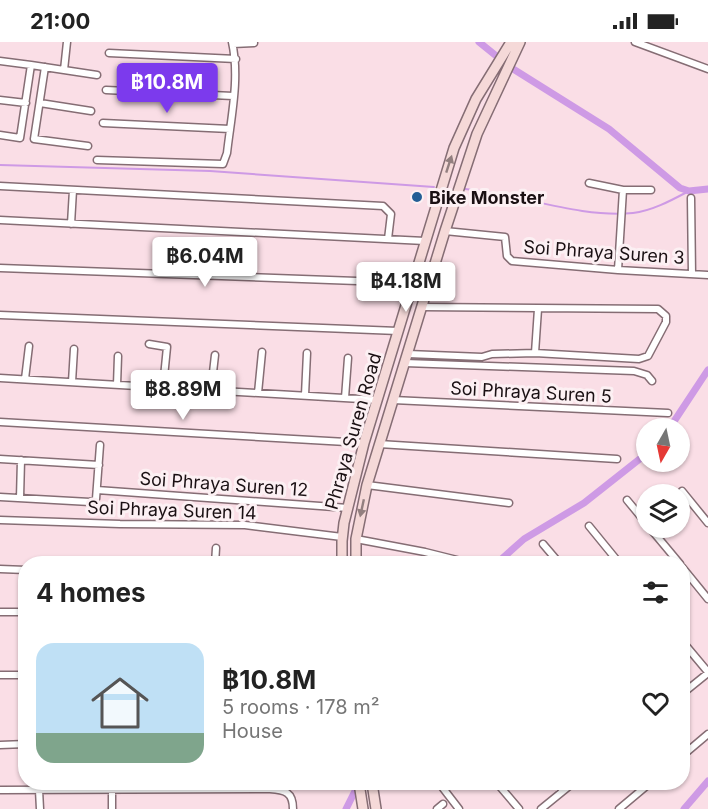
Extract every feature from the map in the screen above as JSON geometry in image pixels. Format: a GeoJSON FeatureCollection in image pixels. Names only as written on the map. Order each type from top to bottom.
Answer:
{"type":"FeatureCollection","features":[{"type":"Feature","properties":{"kind":"street"},"geometry":{"type":"LineString","coordinates":[[64,70],[67,42]]}},
{"type":"Feature","properties":{"kind":"street","name":"Phraya Suren Road"},"geometry":{"type":"LineString","coordinates":[[342,556],[342,537],[364,443],[462,128],[494,69],[511,48],[520,42]]}},
{"type":"Feature","properties":{"kind":"street"},"geometry":{"type":"LineString","coordinates":[[635,42],[708,69]]}},
{"type":"Feature","properties":{"kind":"street"},"geometry":{"type":"LineString","coordinates":[[97,160],[223,164],[230,129],[236,59],[232,43],[254,43]]}},
{"type":"Feature","properties":{"kind":"street","name":"Phraya Suren Road"},"geometry":{"type":"LineString","coordinates":[[356,556],[356,539],[367,485],[379,444],[466,164],[504,74],[511,48]]}},
{"type":"Feature","properties":{"kind":"street"},"geometry":{"type":"LineString","coordinates":[[110,53],[236,59]]}},
{"type":"Feature","properties":{"kind":"street"},"geometry":{"type":"LineString","coordinates":[[0,61],[97,75]]}},
{"type":"Feature","properties":{"kind":"street"},"geometry":{"type":"LineString","coordinates":[[0,135],[20,138],[31,65]]}},
{"type":"Feature","properties":{"kind":"street"},"geometry":{"type":"LineString","coordinates":[[45,67],[34,139],[88,146]]}},
{"type":"Feature","properties":{"kind":"street"},"geometry":{"type":"LineString","coordinates":[[106,90],[233,96]]}},
{"type":"Feature","properties":{"kind":"street"},"geometry":{"type":"LineString","coordinates":[[0,100],[26,103]]}},
{"type":"Feature","properties":{"kind":"street"},"geometry":{"type":"LineString","coordinates":[[40,103],[91,111]]}},
{"type":"Feature","properties":{"kind":"street"},"geometry":{"type":"LineString","coordinates":[[103,123],[230,129]]}},
{"type":"Feature","properties":{"kind":"street"},"geometry":{"type":"LineString","coordinates":[[589,183],[623,190],[651,190]]}},
{"type":"Feature","properties":{"kind":"street"},"geometry":{"type":"LineString","coordinates":[[0,186],[383,206],[391,214],[388,239]]}},
{"type":"Feature","properties":{"kind":"street"},"geometry":{"type":"LineString","coordinates":[[71,224],[73,190]]}},
{"type":"Feature","properties":{"kind":"street"},"geometry":{"type":"LineString","coordinates":[[618,270],[623,190]]}},
{"type":"Feature","properties":{"kind":"street"},"geometry":{"type":"LineString","coordinates":[[691,198],[692,274]]}},
{"type":"Feature","properties":{"kind":"street"},"geometry":{"type":"LineString","coordinates":[[0,220],[425,241]]}},
{"type":"Feature","properties":{"kind":"street","name":"Soi Phraya Suren 3"},"geometry":{"type":"LineString","coordinates":[[445,231],[505,237],[507,256],[512,261],[708,275]]}},
{"type":"Feature","properties":{"kind":"street"},"geometry":{"type":"LineString","coordinates":[[0,268],[412,283]]}},
{"type":"Feature","properties":{"kind":"street"},"geometry":{"type":"LineString","coordinates":[[406,358],[482,357],[492,354],[535,353],[644,358],[648,356],[666,322],[666,316],[658,309],[422,307]]}},
{"type":"Feature","properties":{"kind":"street"},"geometry":{"type":"LineString","coordinates":[[535,353],[538,309]]}},
{"type":"Feature","properties":{"kind":"street"},"geometry":{"type":"LineString","coordinates":[[0,315],[398,331]]}},
{"type":"Feature","properties":{"kind":"street"},"geometry":{"type":"LineString","coordinates":[[149,344],[167,347],[163,387]]}},
{"type":"Feature","properties":{"kind":"street"},"geometry":{"type":"LineString","coordinates":[[25,379],[29,346]]}},
{"type":"Feature","properties":{"kind":"street"},"geometry":{"type":"LineString","coordinates":[[72,382],[74,349]]}},
{"type":"Feature","properties":{"kind":"street"},"geometry":{"type":"LineString","coordinates":[[258,393],[262,352]]}},
{"type":"Feature","properties":{"kind":"street"},"geometry":{"type":"LineString","coordinates":[[305,395],[308,353]]}},
{"type":"Feature","properties":{"kind":"street"},"geometry":{"type":"LineString","coordinates":[[211,390],[215,355]]}},
{"type":"Feature","properties":{"kind":"street"},"geometry":{"type":"LineString","coordinates":[[117,385],[118,356]]}},
{"type":"Feature","properties":{"kind":"street"},"geometry":{"type":"LineString","coordinates":[[345,398],[348,358]]}},
{"type":"Feature","properties":{"kind":"street"},"geometry":{"type":"LineString","coordinates":[[406,358],[634,371],[647,375],[652,381]]}},
{"type":"Feature","properties":{"kind":"street"},"geometry":{"type":"LineString","coordinates":[[0,378],[378,400]]}},
{"type":"Feature","properties":{"kind":"street","name":"Soi Phraya Suren 5"},"geometry":{"type":"LineString","coordinates":[[393,400],[668,413]]}},
{"type":"Feature","properties":{"kind":"street"},"geometry":{"type":"LineString","coordinates":[[0,422],[617,459]]}},
{"type":"Feature","properties":{"kind":"street"},"geometry":{"type":"LineString","coordinates":[[0,497],[90,502],[96,499],[100,445]]}},
{"type":"Feature","properties":{"kind":"street"},"geometry":{"type":"LineString","coordinates":[[0,459],[99,465]]}},
{"type":"Feature","properties":{"kind":"street"},"geometry":{"type":"LineString","coordinates":[[20,498],[21,460]]}},
{"type":"Feature","properties":{"kind":"street"},"geometry":{"type":"LineString","coordinates":[[367,485],[509,503]]}},
{"type":"Feature","properties":{"kind":"street","name":"Soi Phraya Suren 12"},"geometry":{"type":"LineString","coordinates":[[97,490],[348,508]]}},
{"type":"Feature","properties":{"kind":"street"},"geometry":{"type":"LineString","coordinates":[[627,500],[636,511]]}},
{"type":"Feature","properties":{"kind":"street"},"geometry":{"type":"LineString","coordinates":[[690,501],[708,523]]}},
{"type":"Feature","properties":{"kind":"street","name":"Soi Phraya Suren 14"},"geometry":{"type":"LineString","coordinates":[[0,520],[245,525],[342,537]]}},
{"type":"Feature","properties":{"kind":"street"},"geometry":{"type":"LineString","coordinates":[[589,526],[613,556]]}},
{"type":"Feature","properties":{"kind":"street"},"geometry":{"type":"LineString","coordinates":[[658,538],[673,556]]}},
{"type":"Feature","properties":{"kind":"street"},"geometry":{"type":"LineString","coordinates":[[356,539],[441,556]]}},
{"type":"Feature","properties":{"kind":"street"},"geometry":{"type":"LineString","coordinates":[[543,544],[553,556]]}},
{"type":"Feature","properties":{"kind":"street"},"geometry":{"type":"LineString","coordinates":[[216,548],[216,556]]}},
{"type":"Feature","properties":{"kind":"street"},"geometry":{"type":"LineString","coordinates":[[0,569],[18,570]]}},
{"type":"Feature","properties":{"kind":"street"},"geometry":{"type":"LineString","coordinates":[[690,577],[708,599]]}},
{"type":"Feature","properties":{"kind":"street"},"geometry":{"type":"LineString","coordinates":[[0,612],[18,612]]}},
{"type":"Feature","properties":{"kind":"street"},"geometry":{"type":"LineString","coordinates":[[690,651],[708,673],[690,688]]}},
{"type":"Feature","properties":{"kind":"street"},"geometry":{"type":"LineString","coordinates":[[0,675],[18,675]]}},
{"type":"Feature","properties":{"kind":"street"},"geometry":{"type":"LineString","coordinates":[[690,749],[708,734]]}},
{"type":"Feature","properties":{"kind":"street"},"geometry":{"type":"LineString","coordinates":[[0,745],[18,744]]}},
{"type":"Feature","properties":{"kind":"street"},"geometry":{"type":"LineString","coordinates":[[0,790],[39,790],[40,809]]}},
{"type":"Feature","properties":{"kind":"street"},"geometry":{"type":"LineString","coordinates":[[112,790],[112,809]]}},
{"type":"Feature","properties":{"kind":"street"},"geometry":{"type":"LineString","coordinates":[[283,790],[289,793],[293,800],[293,809]]}},
{"type":"Feature","properties":{"kind":"street"},"geometry":{"type":"LineString","coordinates":[[360,790],[363,805]]}},
{"type":"Feature","properties":{"kind":"street"},"geometry":{"type":"LineString","coordinates":[[374,790],[376,809]]}},
{"type":"Feature","properties":{"kind":"street"},"geometry":{"type":"LineString","coordinates":[[444,790],[459,809]]}},
{"type":"Feature","properties":{"kind":"street"},"geometry":{"type":"LineString","coordinates":[[503,790],[519,809]]}},
{"type":"Feature","properties":{"kind":"street"},"geometry":{"type":"LineString","coordinates":[[619,809],[642,790]]}},
{"type":"Feature","properties":{"kind":"street"},"geometry":{"type":"LineString","coordinates":[[541,809],[563,791]]}},
{"type":"Feature","properties":{"kind":"street"},"geometry":{"type":"LineString","coordinates":[[437,809],[443,804]]}},
{"type":"Feature","properties":{"kind":"waterway"},"geometry":{"type":"LineString","coordinates":[[479,42],[510,67],[609,129],[680,188],[689,191],[708,189]]}},
{"type":"Feature","properties":{"kind":"waterway"},"geometry":{"type":"LineString","coordinates":[[0,165],[210,171],[434,187]]}},
{"type":"Feature","properties":{"kind":"waterway"},"geometry":{"type":"LineString","coordinates":[[465,189],[570,209],[612,214],[647,210],[689,191]]}},
{"type":"Feature","properties":{"kind":"waterway"},"geometry":{"type":"LineString","coordinates":[[676,418],[708,370]]}},
{"type":"Feature","properties":{"kind":"waterway"},"geometry":{"type":"LineString","coordinates":[[505,556],[524,539],[584,503],[636,462]]}},
{"type":"Feature","properties":{"kind":"waterway"},"geometry":{"type":"LineString","coordinates":[[684,809],[708,781]]}},
{"type":"Feature","properties":{"kind":"waterway"},"geometry":{"type":"LineString","coordinates":[[346,809],[356,790]]}},
{"type":"Feature","properties":{"kind":"place","name":"Bike Monster"},"geometry":{"type":"Point","coordinates":[417,197]}}]}
